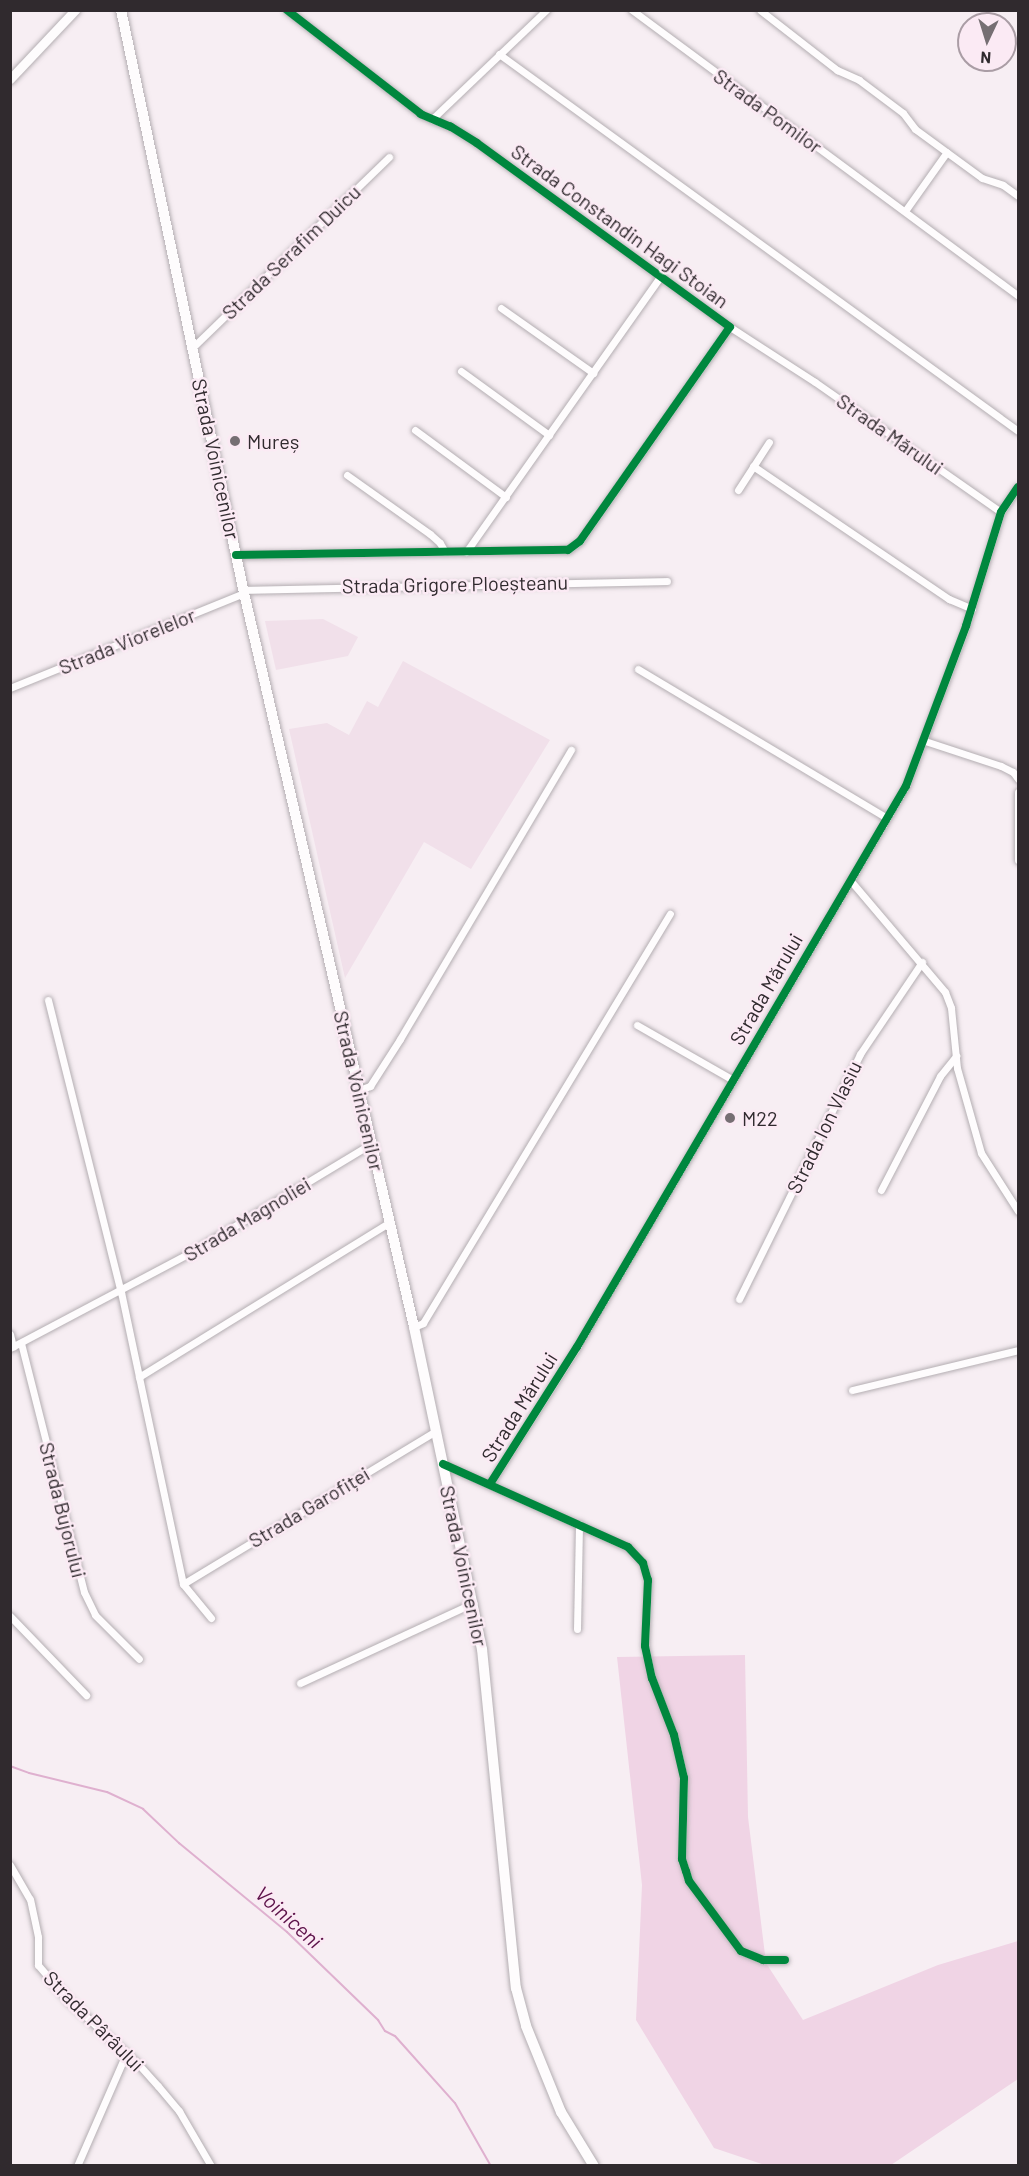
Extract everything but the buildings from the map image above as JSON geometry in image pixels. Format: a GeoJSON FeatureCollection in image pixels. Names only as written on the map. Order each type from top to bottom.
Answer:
{"type":"FeatureCollection","features":[{"type":"Feature","properties":{"kind":"main road","name":"Strada Voinicenilor"},"geometry":{"type":"LineString","coordinates":[[121,10],[236,555],[388,1224],[414,1327],[473,1603],[488,1693],[516,1988],[526,2026],[561,2112],[594,2166]]}},
{"type":"Feature","properties":{"kind":"street"},"geometry":{"type":"LineString","coordinates":[[10,79],[75,10]]}},
{"type":"Feature","properties":{"kind":"street","name":"Strada Constandin Hagi Stoian"},"geometry":{"type":"LineString","coordinates":[[236,555],[561,551],[580,541],[730,327],[477,143],[421,114],[393,94],[287,10]]}},
{"type":"Feature","properties":{"kind":"street"},"geometry":{"type":"LineString","coordinates":[[432,119],[546,10]]}},
{"type":"Feature","properties":{"kind":"street","name":"Strada Pomilor"},"geometry":{"type":"LineString","coordinates":[[632,10],[1018,296]]}},
{"type":"Feature","properties":{"kind":"street"},"geometry":{"type":"LineString","coordinates":[[760,10],[837,70],[859,80],[903,113],[915,129],[982,178],[1003,185],[1018,196]]}},
{"type":"Feature","properties":{"kind":"street"},"geometry":{"type":"LineString","coordinates":[[499,54],[1018,431]]}},
{"type":"Feature","properties":{"kind":"street"},"geometry":{"type":"LineString","coordinates":[[905,211],[947,152]]}},
{"type":"Feature","properties":{"kind":"street","name":"Strada Serafim Duicu"},"geometry":{"type":"LineString","coordinates":[[193,347],[389,157]]}},
{"type":"Feature","properties":{"kind":"street","name":"Strada Constandin Hagi Stoian"},"geometry":{"type":"LineString","coordinates":[[466,552],[660,277]]}},
{"type":"Feature","properties":{"kind":"street"},"geometry":{"type":"LineString","coordinates":[[501,308],[593,373]]}},
{"type":"Feature","properties":{"kind":"street","name":"Strada Mărului"},"geometry":{"type":"LineString","coordinates":[[730,327],[1001,512]]}},
{"type":"Feature","properties":{"kind":"street"},"geometry":{"type":"LineString","coordinates":[[461,371],[549,435]]}},
{"type":"Feature","properties":{"kind":"street"},"geometry":{"type":"LineString","coordinates":[[415,430],[506,497]]}},
{"type":"Feature","properties":{"kind":"street"},"geometry":{"type":"LineString","coordinates":[[738,490],[769,442]]}},
{"type":"Feature","properties":{"kind":"street"},"geometry":{"type":"LineString","coordinates":[[753,466],[949,599],[972,609]]}},
{"type":"Feature","properties":{"kind":"street"},"geometry":{"type":"LineString","coordinates":[[347,474],[430,534],[440,543],[445,552]]}},
{"type":"Feature","properties":{"kind":"street","name":"Strada Mărului"},"geometry":{"type":"LineString","coordinates":[[490,1484],[577,1347],[906,786],[925,741],[972,609],[1001,512],[1018,486]]}},
{"type":"Feature","properties":{"kind":"street","name":"Strada Grigore Ploeșteanu"},"geometry":{"type":"LineString","coordinates":[[244,591],[667,581]]}},
{"type":"Feature","properties":{"kind":"street","name":"Strada Viorelelor"},"geometry":{"type":"LineString","coordinates":[[10,688],[244,591]]}},
{"type":"Feature","properties":{"kind":"street"},"geometry":{"type":"LineString","coordinates":[[638,669],[887,818]]}},
{"type":"Feature","properties":{"kind":"street"},"geometry":{"type":"LineString","coordinates":[[925,741],[1001,766],[1013,771],[1018,779]]}},
{"type":"Feature","properties":{"kind":"street"},"geometry":{"type":"LineString","coordinates":[[359,1090],[370,1086],[400,1039],[571,750]]}},
{"type":"Feature","properties":{"kind":"street"},"geometry":{"type":"LineString","coordinates":[[1018,792],[1018,860]]}},
{"type":"Feature","properties":{"kind":"street"},"geometry":{"type":"LineString","coordinates":[[850,880],[922,962],[945,992],[951,1008],[961,1085],[981,1153],[1018,1211]]}},
{"type":"Feature","properties":{"kind":"street"},"geometry":{"type":"LineString","coordinates":[[414,1327],[423,1323],[670,914]]}},
{"type":"Feature","properties":{"kind":"street","name":"Strada Ion Vlasiu"},"geometry":{"type":"LineString","coordinates":[[739,1299],[860,1053],[922,962]]}},
{"type":"Feature","properties":{"kind":"street"},"geometry":{"type":"LineString","coordinates":[[48,1000],[121,1292],[183,1584],[211,1618]]}},
{"type":"Feature","properties":{"kind":"street"},"geometry":{"type":"LineString","coordinates":[[638,1025],[733,1080]]}},
{"type":"Feature","properties":{"kind":"street"},"geometry":{"type":"LineString","coordinates":[[881,1190],[940,1076],[956,1056]]}},
{"type":"Feature","properties":{"kind":"street","name":"Strada Magnoliei"},"geometry":{"type":"LineString","coordinates":[[15,1346],[121,1292],[371,1144]]}},
{"type":"Feature","properties":{"kind":"street"},"geometry":{"type":"LineString","coordinates":[[139,1377],[388,1224]]}},
{"type":"Feature","properties":{"kind":"street","name":"Strada Bujorului"},"geometry":{"type":"LineString","coordinates":[[10,1334],[84,1592],[95,1615],[140,1659]]}},
{"type":"Feature","properties":{"kind":"street"},"geometry":{"type":"LineString","coordinates":[[852,1390],[1018,1350]]}},
{"type":"Feature","properties":{"kind":"street","name":"Strada Garofiței"},"geometry":{"type":"LineString","coordinates":[[183,1584],[436,1431]]}},
{"type":"Feature","properties":{"kind":"street","name":"Strada Mărului"},"geometry":{"type":"LineString","coordinates":[[443,1464],[619,1543],[635,1554],[647,1570],[645,1646],[652,1677],[674,1735],[684,1778],[682,1859],[689,1881],[741,1951],[763,1960],[785,1959]]}},
{"type":"Feature","properties":{"kind":"street"},"geometry":{"type":"LineString","coordinates":[[577,1629],[579,1524]]}},
{"type":"Feature","properties":{"kind":"street"},"geometry":{"type":"LineString","coordinates":[[300,1683],[473,1603]]}},
{"type":"Feature","properties":{"kind":"street"},"geometry":{"type":"LineString","coordinates":[[10,1616],[86,1695]]}},
{"type":"Feature","properties":{"kind":"street","name":"Strada Pârâului"},"geometry":{"type":"LineString","coordinates":[[10,1865],[21,1879],[30,1899],[38,1937],[38,1965],[69,2001],[146,2072],[178,2111],[211,2166]]}},
{"type":"Feature","properties":{"kind":"street"},"geometry":{"type":"LineString","coordinates":[[77,2166],[126,2054]]}},
{"type":"Feature","properties":{"kind":"shaded area"},"geometry":{"type":"Polygon","coordinates":[[[323,619],[358,637],[348,656],[276,670],[265,621],[323,619]]]}},
{"type":"Feature","properties":{"kind":"shaded area"},"geometry":{"type":"Polygon","coordinates":[[[403,661],[550,740],[471,869],[424,842],[345,978],[289,729],[327,723],[349,735],[367,701],[378,707],[403,661]]]}},
{"type":"Feature","properties":{"kind":"shaded area"},"geometry":{"type":"Polygon","coordinates":[[[745,1655],[748,1817],[766,1963],[803,2020],[938,1965],[1018,1941],[1018,2079],[891,2165],[765,2165],[714,2148],[636,2020],[642,1885],[617,1657],[745,1655]]]}},
{"type":"Feature","properties":{"kind":"waterway","name":"Voiniceni"},"geometry":{"type":"LineString","coordinates":[[10,1766],[29,1773],[107,1792],[143,1809],[179,1843],[287,1932],[378,2020],[385,2031],[395,2036],[455,2103],[491,2166]]}},
{"type":"Feature","properties":{"kind":"cycle path"},"geometry":{"type":"LineString","coordinates":[[236,555],[568,550],[580,541],[730,327],[477,143],[451,127],[421,114],[287,10]]}},
{"type":"Feature","properties":{"kind":"cycle path"},"geometry":{"type":"LineString","coordinates":[[490,1484],[577,1347],[906,786],[966,626],[1001,512],[1018,487]]}},
{"type":"Feature","properties":{"kind":"cycle path"},"geometry":{"type":"LineString","coordinates":[[443,1464],[628,1547],[643,1563],[648,1580],[645,1646],[652,1678],[674,1735],[684,1778],[682,1859],[689,1881],[741,1951],[763,1960],[785,1960]]}},
{"type":"Feature","properties":{"kind":"place","name":"Mureș"},"geometry":{"type":"Point","coordinates":[235,441]}},
{"type":"Feature","properties":{"kind":"place","name":"M22"},"geometry":{"type":"Point","coordinates":[730,1118]}}]}
